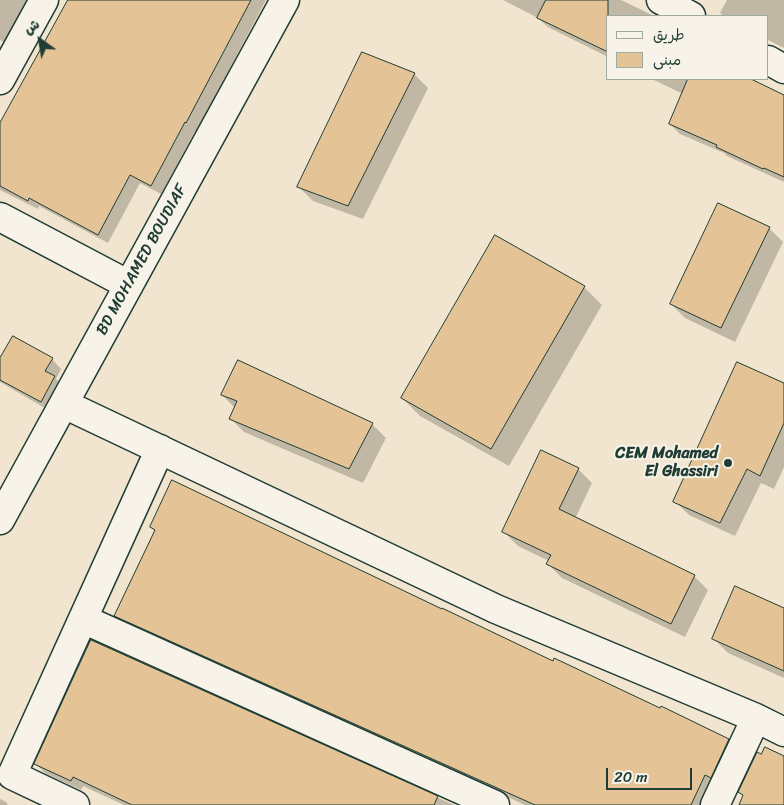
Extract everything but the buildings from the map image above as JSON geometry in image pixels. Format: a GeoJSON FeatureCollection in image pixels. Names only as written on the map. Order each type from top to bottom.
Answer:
{"type":"FeatureCollection","features":[{"type":"Feature","properties":{"kind":"street"},"geometry":{"type":"LineString","coordinates":[[0,80],[44,0]]}},
{"type":"Feature","properties":{"kind":"street","name":"BD MOHAMED BOUDIAF"},"geometry":{"type":"LineString","coordinates":[[0,520],[285,0]]}},
{"type":"Feature","properties":{"kind":"street"},"geometry":{"type":"LineString","coordinates":[[661,0],[689,10]]}},
{"type":"Feature","properties":{"kind":"street"},"geometry":{"type":"LineString","coordinates":[[769,61],[784,69]]}},
{"type":"Feature","properties":{"kind":"street"},"geometry":{"type":"LineString","coordinates":[[0,217],[129,285]]}},
{"type":"Feature","properties":{"kind":"street"},"geometry":{"type":"LineString","coordinates":[[64,404],[496,608],[756,718],[784,732]]}},
{"type":"Feature","properties":{"kind":"street"},"geometry":{"type":"LineString","coordinates":[[76,805],[12,775],[160,450]]}},
{"type":"Feature","properties":{"kind":"street"},"geometry":{"type":"LineString","coordinates":[[83,619],[495,805]]}},
{"type":"Feature","properties":{"kind":"street"},"geometry":{"type":"LineString","coordinates":[[715,805],[756,718]]}},
{"type":"Feature","properties":{"kind":"place","name":"CEM Mohamed El Ghassiri"},"geometry":{"type":"Point","coordinates":[728,463]}}]}
